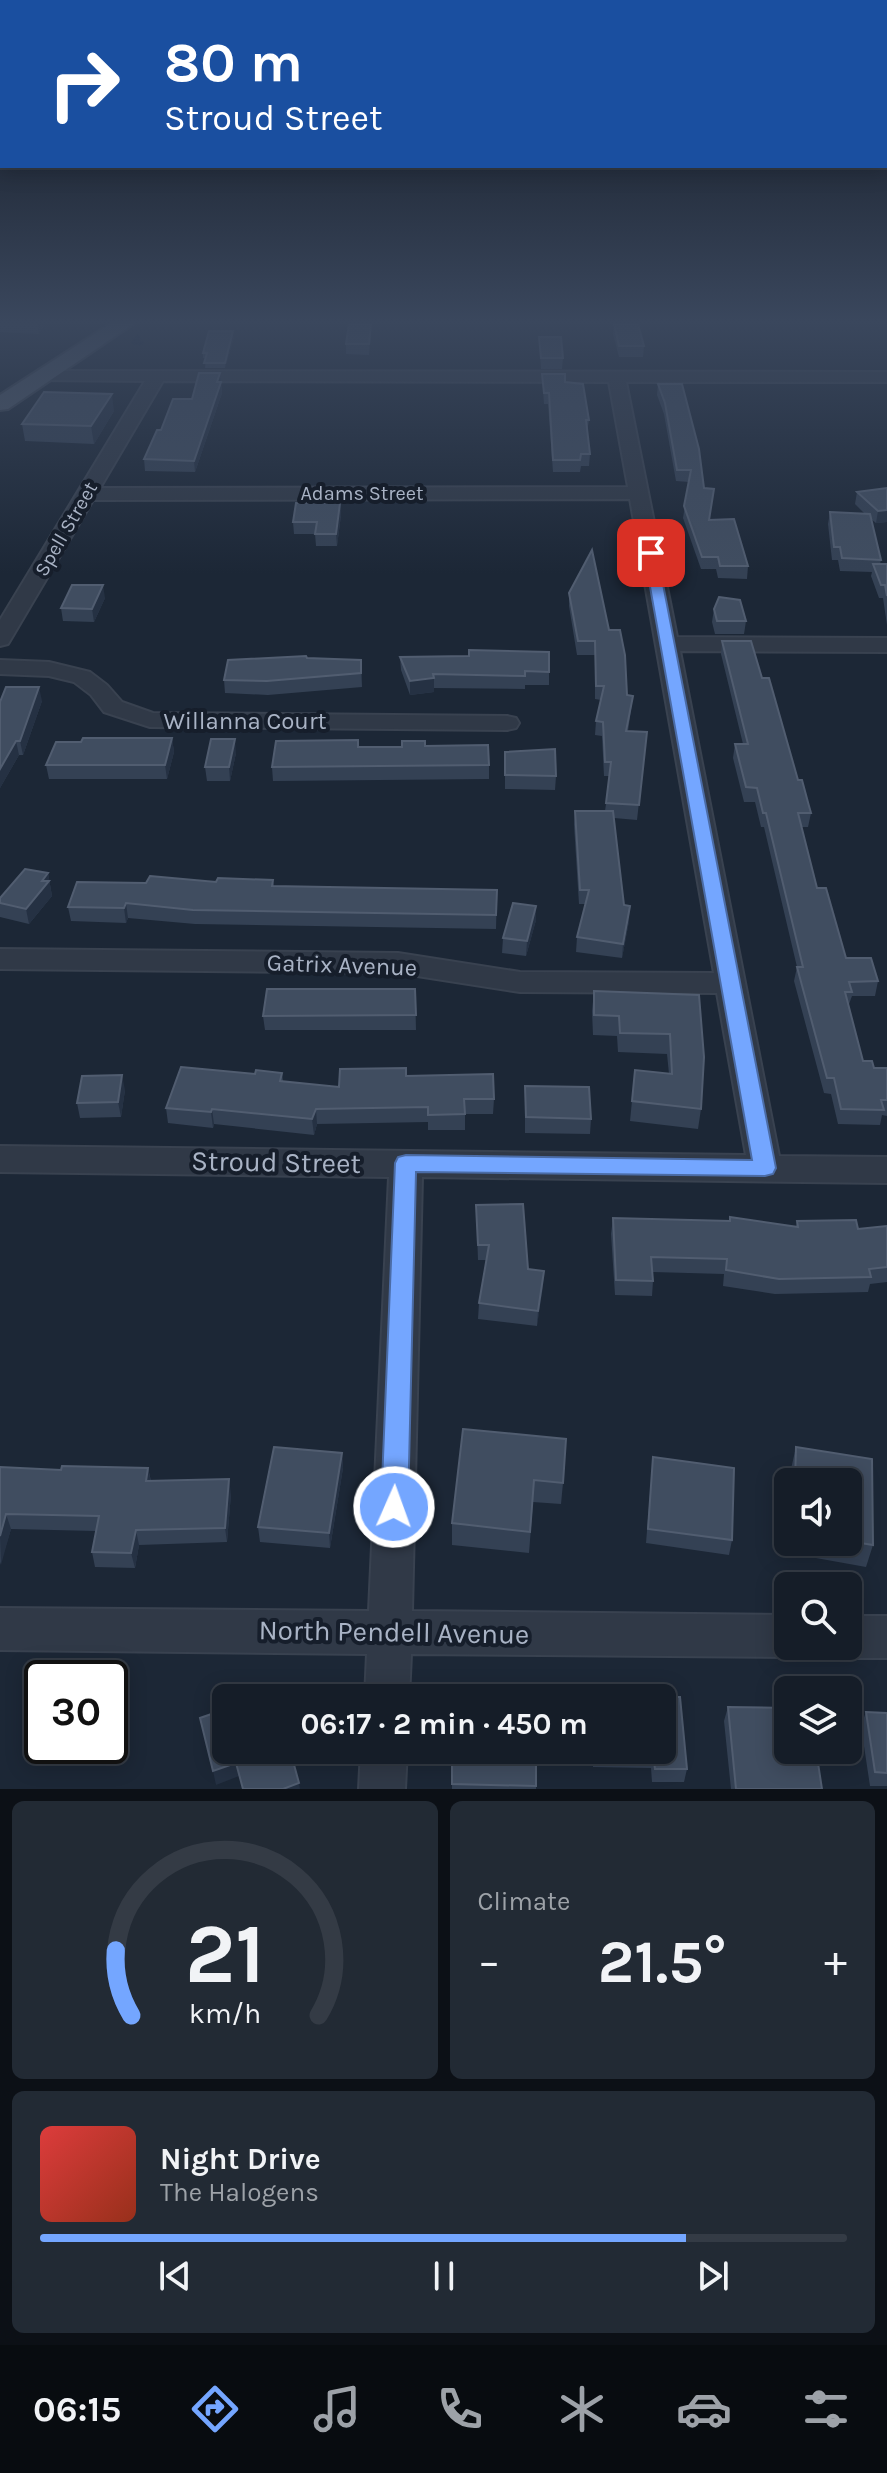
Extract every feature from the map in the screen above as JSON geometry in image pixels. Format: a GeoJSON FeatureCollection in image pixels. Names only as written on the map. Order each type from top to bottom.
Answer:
{"type":"FeatureCollection","features":[{"type":"Feature","properties":{"kind":"street","name":"Spell Street"},"geometry":{"type":"LineString","coordinates":[[0,639],[138,407]]}},
{"type":"Feature","properties":{"kind":"street"},"geometry":{"type":"LineString","coordinates":[[623,407],[765,1168]]}},
{"type":"Feature","properties":{"kind":"street","name":"Adams Street"},"geometry":{"type":"LineString","coordinates":[[84,494],[640,493]]}},
{"type":"Feature","properties":{"kind":"street"},"geometry":{"type":"LineString","coordinates":[[666,644],[887,645]]}},
{"type":"Feature","properties":{"kind":"street","name":"Willanna Court"},"geometry":{"type":"LineString","coordinates":[[0,667],[49,669],[82,677],[99,690],[113,707],[150,720],[507,723]]}},
{"type":"Feature","properties":{"kind":"street","name":"Gatrix Avenue"},"geometry":{"type":"LineString","coordinates":[[0,959],[398,963],[520,982],[731,983]]}},
{"type":"Feature","properties":{"kind":"street","name":"Stroud Street"},"geometry":{"type":"LineString","coordinates":[[0,1159],[887,1170]]}},
{"type":"Feature","properties":{"kind":"street"},"geometry":{"type":"LineString","coordinates":[[388,1684],[406,1163]]}},
{"type":"Feature","properties":{"kind":"street","name":"North Pendell Avenue"},"geometry":{"type":"LineString","coordinates":[[0,1629],[774,1636]]}},
{"type":"Feature","properties":{"kind":"street"},"geometry":{"type":"LineString","coordinates":[[862,1637],[887,1637]]}},
{"type":"Feature","properties":{"kind":"street"},"geometry":{"type":"LineString","coordinates":[[382,1789],[383,1764]]}},
{"type":"Feature","properties":{"kind":"building"},"geometry":{"type":"Polygon","coordinates":[[[33,407],[103,407],[91,426],[22,424],[33,407]]]}},
{"type":"Feature","properties":{"kind":"building"},"geometry":{"type":"Polygon","coordinates":[[[170,407],[212,407],[194,461],[144,459],[157,430],[161,430],[170,407]]]}},
{"type":"Feature","properties":{"kind":"building"},"geometry":{"type":"Polygon","coordinates":[[[550,407],[587,407],[590,454],[581,454],[580,460],[553,460],[550,407]]]}},
{"type":"Feature","properties":{"kind":"building"},"geometry":{"type":"Polygon","coordinates":[[[666,407],[688,407],[699,449],[704,488],[714,489],[709,520],[734,519],[748,566],[720,566],[718,557],[702,557],[684,506],[691,470],[677,470],[666,407]]]}},
{"type":"Feature","properties":{"kind":"building"},"geometry":{"type":"Polygon","coordinates":[[[887,488],[887,510],[878,511],[857,492],[887,488]]]}},
{"type":"Feature","properties":{"kind":"building"},"geometry":{"type":"Polygon","coordinates":[[[296,503],[340,503],[336,534],[315,534],[317,522],[293,522],[296,503]]]}},
{"type":"Feature","properties":{"kind":"building"},"geometry":{"type":"Polygon","coordinates":[[[830,512],[870,514],[881,560],[842,558],[840,547],[834,547],[830,512]]]}},
{"type":"Feature","properties":{"kind":"building"},"geometry":{"type":"Polygon","coordinates":[[[592,550],[609,630],[620,630],[627,695],[633,696],[626,731],[647,732],[639,805],[606,803],[611,762],[605,762],[603,722],[596,721],[604,686],[596,686],[595,641],[578,641],[569,593],[592,550]]]}},
{"type":"Feature","properties":{"kind":"building"},"geometry":{"type":"Polygon","coordinates":[[[873,564],[887,564],[887,596],[885,585],[881,585],[873,564]]]}},
{"type":"Feature","properties":{"kind":"building"},"geometry":{"type":"Polygon","coordinates":[[[72,585],[103,585],[92,609],[61,608],[72,585]]]}},
{"type":"Feature","properties":{"kind":"building"},"geometry":{"type":"Polygon","coordinates":[[[719,597],[740,600],[746,621],[717,621],[714,609],[719,597]]]}},
{"type":"Feature","properties":{"kind":"building"},"geometry":{"type":"Polygon","coordinates":[[[722,641],[751,641],[762,678],[769,678],[798,780],[802,780],[811,813],[798,813],[817,888],[826,888],[846,958],[871,958],[878,981],[849,982],[852,992],[845,992],[863,1061],[872,1061],[874,1068],[887,1068],[887,1100],[881,1100],[884,1110],[841,1109],[834,1078],[827,1078],[797,967],[803,967],[766,813],[763,813],[757,788],[746,787],[735,744],[748,744],[722,641]]]}},
{"type":"Feature","properties":{"kind":"building"},"geometry":{"type":"Polygon","coordinates":[[[469,650],[549,652],[549,672],[525,671],[525,676],[433,674],[434,678],[410,681],[400,657],[469,656],[469,650]]]}},
{"type":"Feature","properties":{"kind":"building"},"geometry":{"type":"Polygon","coordinates":[[[306,656],[361,660],[361,673],[267,681],[224,680],[228,660],[306,656]]]}},
{"type":"Feature","properties":{"kind":"building"},"geometry":{"type":"Polygon","coordinates":[[[6,687],[39,687],[20,741],[16,741],[0,769],[0,702],[6,687]]]}},
{"type":"Feature","properties":{"kind":"building"},"geometry":{"type":"Polygon","coordinates":[[[83,738],[172,738],[165,765],[46,765],[56,742],[81,742],[83,738]]]}},
{"type":"Feature","properties":{"kind":"building"},"geometry":{"type":"Polygon","coordinates":[[[211,739],[235,739],[229,767],[205,767],[211,739]]]}},
{"type":"Feature","properties":{"kind":"building"},"geometry":{"type":"Polygon","coordinates":[[[358,740],[358,747],[402,747],[402,741],[425,741],[425,746],[488,745],[489,765],[272,767],[276,741],[358,740]]]}},
{"type":"Feature","properties":{"kind":"building"},"geometry":{"type":"Polygon","coordinates":[[[555,749],[556,776],[505,775],[505,752],[555,749]]]}},
{"type":"Feature","properties":{"kind":"building"},"geometry":{"type":"Polygon","coordinates":[[[575,811],[613,811],[624,905],[630,906],[623,944],[577,937],[589,890],[580,890],[575,811]]]}},
{"type":"Feature","properties":{"kind":"building"},"geometry":{"type":"Polygon","coordinates":[[[25,869],[48,873],[42,881],[49,881],[26,909],[0,903],[0,898],[25,869]]]}},
{"type":"Feature","properties":{"kind":"building"},"geometry":{"type":"Polygon","coordinates":[[[150,876],[216,882],[218,878],[273,880],[272,886],[497,890],[496,915],[193,910],[126,903],[124,908],[68,907],[77,882],[146,883],[150,876]]]}},
{"type":"Feature","properties":{"kind":"building"},"geometry":{"type":"Polygon","coordinates":[[[513,903],[536,906],[527,941],[503,938],[513,903]]]}},
{"type":"Feature","properties":{"kind":"building"},"geometry":{"type":"Polygon","coordinates":[[[267,989],[415,989],[416,1015],[263,1016],[267,989]]]}},
{"type":"Feature","properties":{"kind":"building"},"geometry":{"type":"Polygon","coordinates":[[[594,991],[699,995],[704,1057],[701,1109],[632,1101],[635,1070],[672,1074],[670,1034],[620,1033],[619,1016],[594,1015],[594,991]]]}},
{"type":"Feature","properties":{"kind":"building"},"geometry":{"type":"Polygon","coordinates":[[[181,1067],[255,1074],[256,1070],[282,1073],[280,1081],[339,1087],[340,1069],[406,1068],[406,1076],[493,1074],[494,1099],[464,1099],[465,1114],[428,1115],[428,1107],[316,1109],[312,1119],[212,1109],[211,1112],[166,1108],[181,1067]]]}},
{"type":"Feature","properties":{"kind":"building"},"geometry":{"type":"Polygon","coordinates":[[[122,1075],[118,1102],[77,1103],[82,1076],[122,1075]]]}},
{"type":"Feature","properties":{"kind":"building"},"geometry":{"type":"Polygon","coordinates":[[[525,1086],[589,1087],[591,1119],[526,1117],[525,1086]]]}},
{"type":"Feature","properties":{"kind":"building"},"geometry":{"type":"Polygon","coordinates":[[[523,1204],[528,1269],[544,1271],[538,1311],[479,1303],[489,1245],[478,1245],[476,1205],[523,1204]]]}},
{"type":"Feature","properties":{"kind":"building"},"geometry":{"type":"Polygon","coordinates":[[[730,1217],[798,1227],[797,1221],[856,1220],[858,1229],[887,1226],[887,1267],[869,1269],[871,1277],[779,1279],[726,1270],[727,1259],[651,1257],[653,1281],[616,1280],[613,1218],[730,1221],[730,1217]]]}},
{"type":"Feature","properties":{"kind":"building"},"geometry":{"type":"Polygon","coordinates":[[[463,1429],[566,1439],[563,1483],[534,1480],[530,1532],[452,1523],[463,1429]]]}},
{"type":"Feature","properties":{"kind":"building"},"geometry":{"type":"Polygon","coordinates":[[[274,1447],[342,1453],[329,1533],[258,1527],[274,1447]]]}},
{"type":"Feature","properties":{"kind":"building"},"geometry":{"type":"Polygon","coordinates":[[[796,1447],[872,1459],[873,1545],[862,1543],[862,1468],[795,1468],[796,1447]]]}},
{"type":"Feature","properties":{"kind":"building"},"geometry":{"type":"Polygon","coordinates":[[[653,1457],[734,1468],[732,1540],[648,1529],[653,1457]]]}},
{"type":"Feature","properties":{"kind":"building"},"geometry":{"type":"Polygon","coordinates":[[[62,1466],[148,1468],[146,1481],[229,1479],[225,1528],[136,1530],[131,1553],[92,1552],[99,1516],[6,1514],[0,1536],[0,1467],[61,1470],[62,1466]]]}},
{"type":"Feature","properties":{"kind":"building"},"geometry":{"type":"Polygon","coordinates":[[[676,1697],[680,1697],[687,1769],[655,1769],[654,1764],[676,1764],[676,1697]]]}},
{"type":"Feature","properties":{"kind":"building"},"geometry":{"type":"Polygon","coordinates":[[[728,1707],[774,1708],[774,1764],[818,1764],[822,1789],[736,1789],[728,1707]]]}},
{"type":"Feature","properties":{"kind":"building"},"geometry":{"type":"Polygon","coordinates":[[[866,1712],[887,1713],[887,1773],[875,1772],[866,1712]]]}},
{"type":"Feature","properties":{"kind":"building"},"geometry":{"type":"Polygon","coordinates":[[[212,1714],[212,1764],[233,1764],[213,1771],[200,1718],[212,1714]]]}},
{"type":"Feature","properties":{"kind":"building"},"geometry":{"type":"Polygon","coordinates":[[[236,1764],[294,1764],[299,1783],[283,1789],[243,1789],[236,1764]]]}},
{"type":"Feature","properties":{"kind":"building"},"geometry":{"type":"Polygon","coordinates":[[[452,1764],[536,1764],[536,1786],[452,1784],[452,1764]]]}},
{"type":"Feature","properties":{"kind":"route"},"geometry":{"type":"LineString","coordinates":[[394,1507],[406,1163],[765,1168],[651,553]]}}]}
